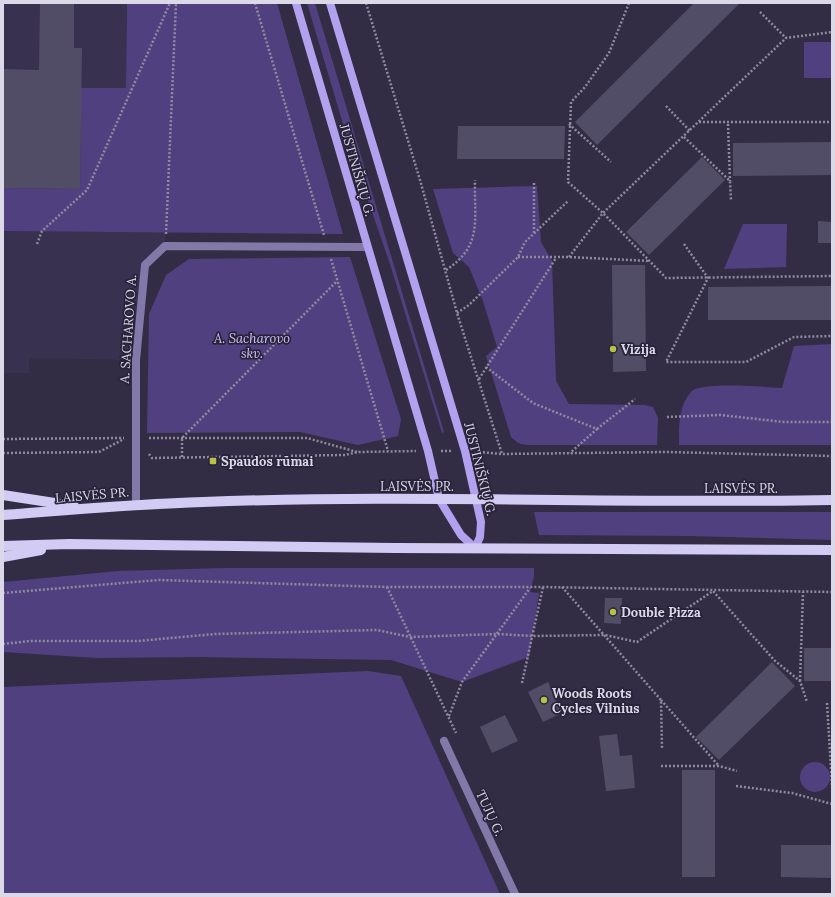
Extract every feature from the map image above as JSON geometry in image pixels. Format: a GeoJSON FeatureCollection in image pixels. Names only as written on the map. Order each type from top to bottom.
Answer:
{"type":"FeatureCollection","features":[{"type":"Feature","properties":{"kind":"main road","name":"JUSTINIŠKIŲ G."},"geometry":{"type":"LineString","coordinates":[[296,3],[428,451],[439,499],[461,535],[475,548],[480,537],[481,522],[465,451],[330,3]]}},
{"type":"Feature","properties":{"kind":"main road"},"geometry":{"type":"LineString","coordinates":[[3,495],[94,509]]}},
{"type":"Feature","properties":{"kind":"main road","name":"LAISVĖS PR."},"geometry":{"type":"LineString","coordinates":[[3,515],[136,505],[204,502],[439,499],[732,502],[832,500]]}},
{"type":"Feature","properties":{"kind":"main road"},"geometry":{"type":"LineString","coordinates":[[3,558],[69,544]]}},
{"type":"Feature","properties":{"kind":"main road"},"geometry":{"type":"LineString","coordinates":[[3,546],[69,544],[832,550]]}},
{"type":"Feature","properties":{"kind":"street"},"geometry":{"type":"LineString","coordinates":[[165,246],[367,247]]}},
{"type":"Feature","properties":{"kind":"street","name":"A. SACHAROVO A."},"geometry":{"type":"LineString","coordinates":[[136,505],[136,360],[144,265],[165,246]]}},
{"type":"Feature","properties":{"kind":"street","name":"TUJŲ G."},"geometry":{"type":"LineString","coordinates":[[444,742],[515,894]]}},
{"type":"Feature","properties":{"kind":"path"},"geometry":{"type":"LineString","coordinates":[[38,244],[42,231],[87,190],[170,3]]}},
{"type":"Feature","properties":{"kind":"path"},"geometry":{"type":"LineString","coordinates":[[165,246],[176,3]]}},
{"type":"Feature","properties":{"kind":"path"},"geometry":{"type":"LineString","coordinates":[[256,3],[388,451]]}},
{"type":"Feature","properties":{"kind":"path"},"geometry":{"type":"LineString","coordinates":[[366,3],[446,270],[457,313],[502,454]]}},
{"type":"Feature","properties":{"kind":"path"},"geometry":{"type":"LineString","coordinates":[[629,3],[609,53],[585,87],[571,102],[568,182],[604,213],[666,278],[832,276]]}},
{"type":"Feature","properties":{"kind":"path"},"geometry":{"type":"LineString","coordinates":[[760,12],[786,38]]}},
{"type":"Feature","properties":{"kind":"path"},"geometry":{"type":"LineString","coordinates":[[569,257],[604,213],[786,38],[832,32]]}},
{"type":"Feature","properties":{"kind":"path"},"geometry":{"type":"LineString","coordinates":[[666,106],[690,131]]}},
{"type":"Feature","properties":{"kind":"path"},"geometry":{"type":"LineString","coordinates":[[700,122],[728,124],[832,122]]}},
{"type":"Feature","properties":{"kind":"path"},"geometry":{"type":"LineString","coordinates":[[569,124],[611,162]]}},
{"type":"Feature","properties":{"kind":"path"},"geometry":{"type":"LineString","coordinates":[[728,124],[731,200]]}},
{"type":"Feature","properties":{"kind":"path"},"geometry":{"type":"LineString","coordinates":[[684,137],[730,181]]}},
{"type":"Feature","properties":{"kind":"path"},"geometry":{"type":"LineString","coordinates":[[446,270],[458,262],[470,246],[474,237],[475,180]]}},
{"type":"Feature","properties":{"kind":"path"},"geometry":{"type":"LineString","coordinates":[[534,181],[534,234]]}},
{"type":"Feature","properties":{"kind":"path"},"geometry":{"type":"LineString","coordinates":[[457,313],[469,306],[518,257],[525,242],[568,200]]}},
{"type":"Feature","properties":{"kind":"path"},"geometry":{"type":"LineString","coordinates":[[684,244],[708,278]]}},
{"type":"Feature","properties":{"kind":"path"},"geometry":{"type":"LineString","coordinates":[[518,257],[569,257],[650,261]]}},
{"type":"Feature","properties":{"kind":"path"},"geometry":{"type":"LineString","coordinates":[[478,379],[556,258]]}},
{"type":"Feature","properties":{"kind":"path"},"geometry":{"type":"LineString","coordinates":[[708,278],[666,362],[746,362],[794,337],[832,336]]}},
{"type":"Feature","properties":{"kind":"path"},"geometry":{"type":"LineString","coordinates":[[182,457],[182,438],[337,281]]}},
{"type":"Feature","properties":{"kind":"path"},"geometry":{"type":"LineString","coordinates":[[486,367],[533,403],[597,429]]}},
{"type":"Feature","properties":{"kind":"path"},"geometry":{"type":"LineString","coordinates":[[570,453],[597,429],[635,399]]}},
{"type":"Feature","properties":{"kind":"path"},"geometry":{"type":"LineString","coordinates":[[666,417],[720,415],[784,422],[832,422]]}},
{"type":"Feature","properties":{"kind":"path"},"geometry":{"type":"LineString","coordinates":[[3,439],[124,438],[99,452],[3,453]]}},
{"type":"Feature","properties":{"kind":"path"},"geometry":{"type":"LineString","coordinates":[[135,438],[306,438],[358,452]]}},
{"type":"Feature","properties":{"kind":"path"},"geometry":{"type":"LineString","coordinates":[[135,438],[152,458],[345,455],[358,452],[388,451],[465,451],[502,454],[666,452],[832,456]]}},
{"type":"Feature","properties":{"kind":"path"},"geometry":{"type":"LineString","coordinates":[[3,593],[159,580],[387,587],[530,588],[544,586],[713,591],[832,592]]}},
{"type":"Feature","properties":{"kind":"path"},"geometry":{"type":"LineString","coordinates":[[522,683],[544,586]]}},
{"type":"Feature","properties":{"kind":"path"},"geometry":{"type":"LineString","coordinates":[[387,587],[457,735]]}},
{"type":"Feature","properties":{"kind":"path"},"geometry":{"type":"LineString","coordinates":[[562,587],[719,766]]}},
{"type":"Feature","properties":{"kind":"path"},"geometry":{"type":"LineString","coordinates":[[449,717],[462,682],[530,588]]}},
{"type":"Feature","properties":{"kind":"path"},"geometry":{"type":"LineString","coordinates":[[3,644],[30,641],[138,641],[215,634],[377,630],[410,637],[497,634],[533,636],[605,635],[637,642],[713,591]]}},
{"type":"Feature","properties":{"kind":"path"},"geometry":{"type":"LineString","coordinates":[[713,591],[774,660],[800,681]]}},
{"type":"Feature","properties":{"kind":"path"},"geometry":{"type":"LineString","coordinates":[[803,592],[800,681],[807,702]]}},
{"type":"Feature","properties":{"kind":"path"},"geometry":{"type":"LineString","coordinates":[[661,700],[662,748]]}},
{"type":"Feature","properties":{"kind":"path"},"geometry":{"type":"LineString","coordinates":[[827,703],[832,785]]}},
{"type":"Feature","properties":{"kind":"path"},"geometry":{"type":"LineString","coordinates":[[661,766],[719,766],[737,772]]}},
{"type":"Feature","properties":{"kind":"path"},"geometry":{"type":"LineString","coordinates":[[736,786],[792,793],[832,804]]}},
{"type":"Feature","properties":{"kind":"shaded area"},"geometry":{"type":"Polygon","coordinates":[[[3,3],[127,3],[126,88],[81,89],[80,189],[3,188],[3,3]]]}},
{"type":"Feature","properties":{"kind":"shaded area"},"geometry":{"type":"Polygon","coordinates":[[[3,231],[166,232],[165,246],[145,265],[136,360],[29,358],[29,373],[3,373],[3,231]]]}},
{"type":"Feature","properties":{"kind":"green space"},"geometry":{"type":"Polygon","coordinates":[[[127,3],[277,3],[343,234],[3,231],[3,188],[80,189],[81,88],[126,88],[127,3]]]}},
{"type":"Feature","properties":{"kind":"green space"},"geometry":{"type":"Polygon","coordinates":[[[307,3],[315,3],[444,432],[442,433],[390,264],[352,154],[307,3]]]}},
{"type":"Feature","properties":{"kind":"green space"},"geometry":{"type":"Polygon","coordinates":[[[804,42],[832,42],[832,78],[804,78],[804,42]]]}},
{"type":"Feature","properties":{"kind":"green space"},"geometry":{"type":"Polygon","coordinates":[[[537,186],[541,242],[552,261],[556,381],[569,404],[645,405],[653,407],[658,418],[657,445],[526,445],[518,443],[511,437],[486,356],[497,347],[483,301],[469,267],[453,253],[433,189],[537,186]]]}},
{"type":"Feature","properties":{"kind":"green space"},"geometry":{"type":"Polygon","coordinates":[[[743,224],[787,224],[786,267],[724,269],[743,224]]]}},
{"type":"Feature","properties":{"kind":"green space","name":"A. Sacharovo skv."},"geometry":{"type":"Polygon","coordinates":[[[350,257],[401,419],[398,436],[358,445],[300,432],[147,433],[149,314],[166,275],[189,259],[350,257]]]}},
{"type":"Feature","properties":{"kind":"green space"},"geometry":{"type":"Polygon","coordinates":[[[832,344],[832,445],[679,445],[681,410],[691,392],[697,389],[720,386],[782,388],[794,346],[832,344]]]}},
{"type":"Feature","properties":{"kind":"green space"},"geometry":{"type":"Polygon","coordinates":[[[534,512],[832,512],[832,540],[691,536],[539,535],[534,512]]]}},
{"type":"Feature","properties":{"kind":"green space"},"geometry":{"type":"Polygon","coordinates":[[[224,568],[534,568],[534,577],[530,592],[539,593],[529,657],[462,682],[391,660],[197,657],[97,658],[3,652],[3,582],[118,571],[224,568]]]}},
{"type":"Feature","properties":{"kind":"green space"},"geometry":{"type":"Polygon","coordinates":[[[368,671],[401,676],[500,894],[3,894],[3,687],[368,671]]]}},
{"type":"Feature","properties":{"kind":"green space"},"geometry":{"type":"Polygon","coordinates":[[[815,762],[826,766],[830,777],[826,788],[815,792],[804,788],[800,777],[804,766],[815,762]]]}},
{"type":"Feature","properties":{"kind":"building"},"geometry":{"type":"Polygon","coordinates":[[[40,3],[74,3],[74,48],[82,48],[80,189],[3,188],[3,69],[39,70],[40,3]]]}},
{"type":"Feature","properties":{"kind":"building"},"geometry":{"type":"Polygon","coordinates":[[[694,3],[740,3],[597,145],[575,122],[694,3]]]}},
{"type":"Feature","properties":{"kind":"building"},"geometry":{"type":"Polygon","coordinates":[[[458,126],[565,126],[564,159],[457,159],[458,126]]]}},
{"type":"Feature","properties":{"kind":"building"},"geometry":{"type":"Polygon","coordinates":[[[832,142],[832,175],[733,176],[733,143],[832,142]]]}},
{"type":"Feature","properties":{"kind":"building"},"geometry":{"type":"Polygon","coordinates":[[[702,157],[725,180],[649,255],[626,232],[702,157]]]}},
{"type":"Feature","properties":{"kind":"building"},"geometry":{"type":"Polygon","coordinates":[[[818,221],[832,222],[832,243],[818,243],[818,221]]]}},
{"type":"Feature","properties":{"kind":"building"},"geometry":{"type":"Polygon","coordinates":[[[612,265],[645,265],[646,371],[613,372],[612,265]]]}},
{"type":"Feature","properties":{"kind":"building"},"geometry":{"type":"Polygon","coordinates":[[[832,286],[832,320],[708,320],[708,287],[832,286]]]}},
{"type":"Feature","properties":{"kind":"building","name":"Double Pizza"},"geometry":{"type":"Polygon","coordinates":[[[605,598],[622,598],[621,624],[604,623],[605,598]]]}},
{"type":"Feature","properties":{"kind":"building"},"geometry":{"type":"Polygon","coordinates":[[[804,648],[832,648],[832,681],[804,681],[804,648]]]}},
{"type":"Feature","properties":{"kind":"building"},"geometry":{"type":"Polygon","coordinates":[[[772,662],[795,686],[719,760],[696,737],[772,662]]]}},
{"type":"Feature","properties":{"kind":"building","name":"Woods Roots Cycles Vilnius"},"geometry":{"type":"Polygon","coordinates":[[[548,682],[562,713],[543,722],[528,692],[548,682]]]}},
{"type":"Feature","properties":{"kind":"building"},"geometry":{"type":"Polygon","coordinates":[[[505,715],[518,741],[492,753],[480,727],[505,715]]]}},
{"type":"Feature","properties":{"kind":"building"},"geometry":{"type":"Polygon","coordinates":[[[617,734],[620,756],[632,755],[635,788],[606,791],[599,736],[617,734]]]}},
{"type":"Feature","properties":{"kind":"building"},"geometry":{"type":"Polygon","coordinates":[[[682,770],[715,770],[715,877],[682,877],[682,770]]]}},
{"type":"Feature","properties":{"kind":"building"},"geometry":{"type":"Polygon","coordinates":[[[781,845],[832,845],[832,878],[781,877],[781,845]]]}},
{"type":"Feature","properties":{"kind":"place","name":"Vizija"},"geometry":{"type":"Point","coordinates":[613,349]}},
{"type":"Feature","properties":{"kind":"place","name":"Spaudos rūmai"},"geometry":{"type":"Point","coordinates":[213,461]}},
{"type":"Feature","properties":{"kind":"place","name":"Double Pizza"},"geometry":{"type":"Point","coordinates":[613,612]}},
{"type":"Feature","properties":{"kind":"place","name":"Woods Roots Cycles Vilnius"},"geometry":{"type":"Point","coordinates":[544,700]}}]}
